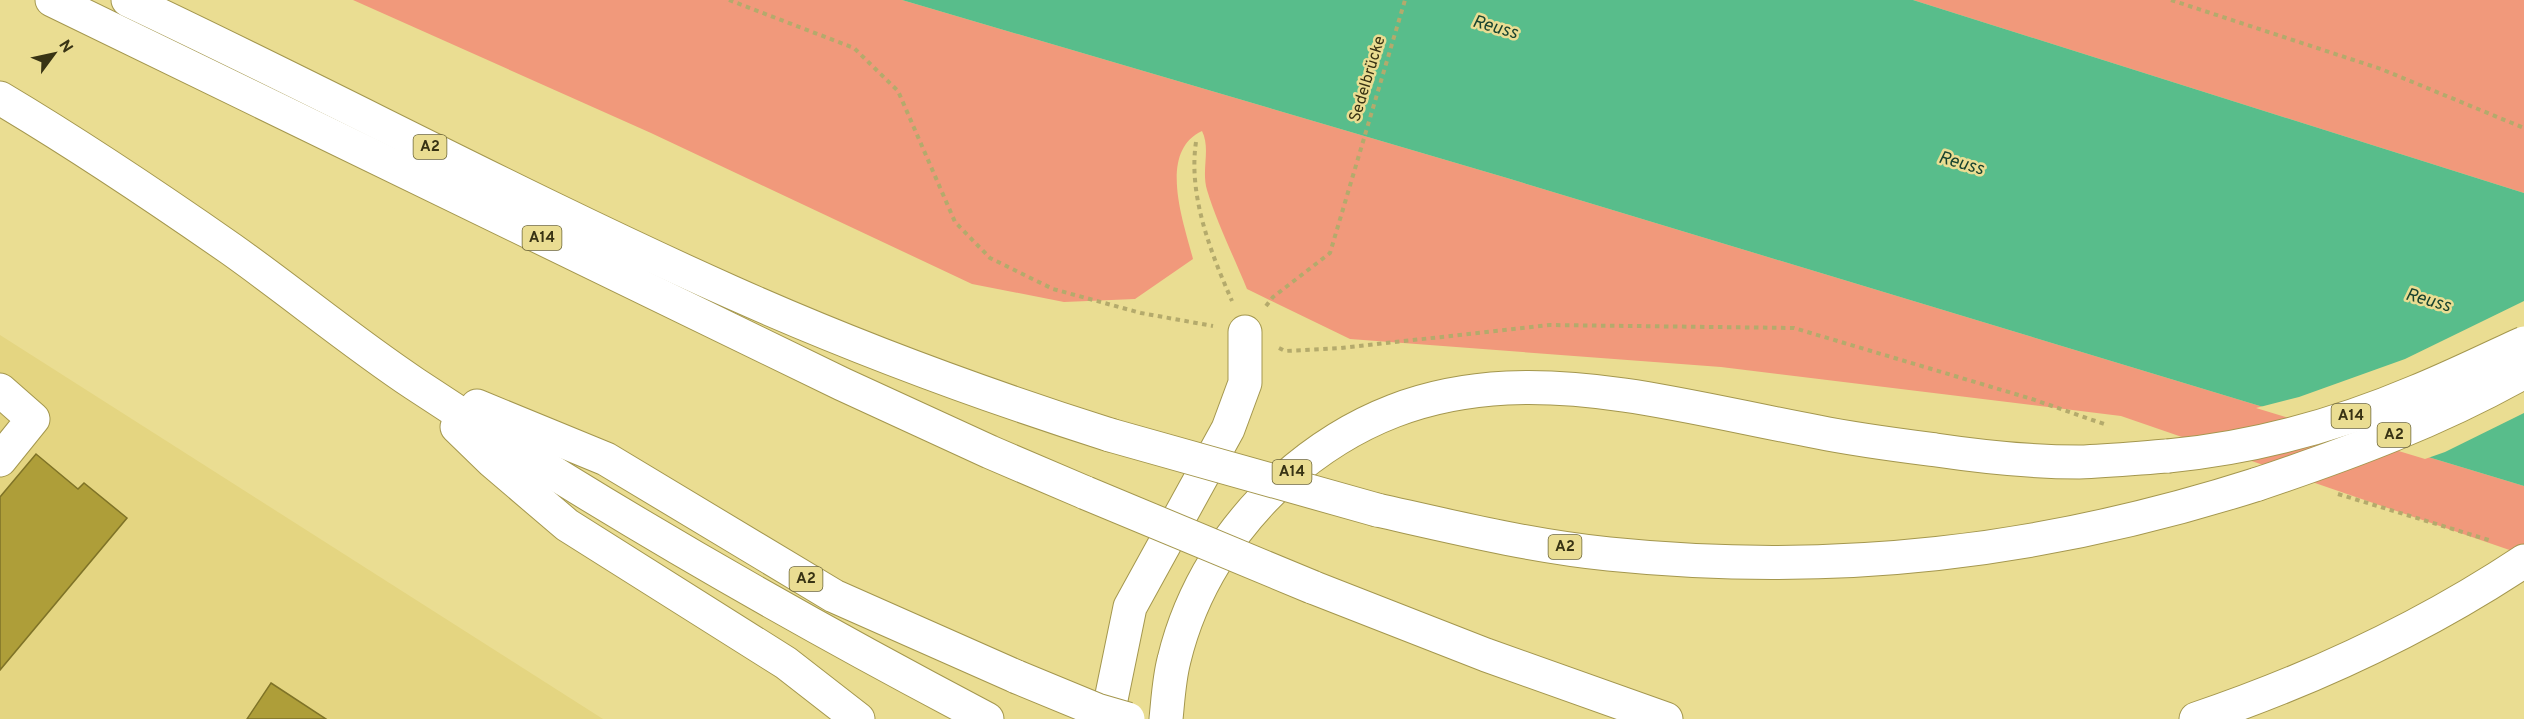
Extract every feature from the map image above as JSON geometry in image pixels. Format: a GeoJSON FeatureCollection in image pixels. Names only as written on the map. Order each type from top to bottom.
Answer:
{"type":"FeatureCollection","features":[{"type":"Feature","properties":{"kind":"main road","name":"A14"},"geometry":{"type":"LineString","coordinates":[[52,0],[842,384],[990,452],[1312,587],[1486,655],[1666,719]]}},
{"type":"Feature","properties":{"kind":"main road","name":"A2"},"geometry":{"type":"LineString","coordinates":[[128,0],[600,232],[733,293],[880,355],[1110,435],[1377,510],[1509,539],[1607,554],[1702,562],[1807,563],[1883,560],[2010,546],[2121,524],[2258,484],[2407,430],[2490,391],[2524,372]]}},
{"type":"Feature","properties":{"kind":"main road","name":"A2"},"geometry":{"type":"LineString","coordinates":[[0,98],[86,149],[231,249],[414,383],[492,461],[567,525],[786,663],[858,719]]}},
{"type":"Feature","properties":{"kind":"main road"},"geometry":{"type":"LineString","coordinates":[[1107,719],[1130,607],[1228,429],[1245,383],[1245,332]]}},
{"type":"Feature","properties":{"kind":"main road","name":"A14"},"geometry":{"type":"LineString","coordinates":[[1166,719],[1174,660],[1191,606],[1231,535],[1263,498],[1302,463],[1350,431],[1402,408],[1453,394],[1495,388],[1557,386],[1657,399],[1819,433],[1980,456],[2078,462],[2212,452],[2310,429],[2415,392],[2524,343]]}},
{"type":"Feature","properties":{"kind":"main road","name":"A2"},"geometry":{"type":"LineString","coordinates":[[414,383],[506,417],[606,459],[834,596],[1017,677],[1097,710],[1128,719]]}},
{"type":"Feature","properties":{"kind":"main road"},"geometry":{"type":"LineString","coordinates":[[414,383],[659,537],[902,676],[987,719]]}},
{"type":"Feature","properties":{"kind":"main road"},"geometry":{"type":"LineString","coordinates":[[0,390],[33,419],[0,460]]}},
{"type":"Feature","properties":{"kind":"main road"},"geometry":{"type":"LineString","coordinates":[[2196,719],[2246,702],[2378,645],[2515,556]]}},
{"type":"Feature","properties":{"kind":"path"},"geometry":{"type":"LineString","coordinates":[[729,0],[854,48],[898,92],[955,222],[990,258],[1053,289],[1142,313],[1245,332],[1285,351],[1341,348],[1550,326],[1794,328],[2032,399],[2105,424]]}},
{"type":"Feature","properties":{"kind":"path","name":"Sedelbrücke"},"geometry":{"type":"LineString","coordinates":[[1245,332],[1273,297],[1330,253],[1405,0]]}},
{"type":"Feature","properties":{"kind":"path"},"geometry":{"type":"LineString","coordinates":[[2170,0],[2381,69],[2524,128]]}},
{"type":"Feature","properties":{"kind":"path"},"geometry":{"type":"LineString","coordinates":[[1196,142],[1192,165],[1205,229],[1245,332]]}},
{"type":"Feature","properties":{"kind":"path"},"geometry":{"type":"LineString","coordinates":[[2331,492],[2515,556]]}},
{"type":"Feature","properties":{"kind":"shaded area"},"geometry":{"type":"Polygon","coordinates":[[[353,0],[902,0],[1507,178],[2524,486],[2524,555],[2121,416],[1721,367],[1350,339],[1247,289],[1207,190],[1205,182],[1206,145],[1202,131],[1188,141],[1180,155],[1177,171],[1180,208],[1193,259],[1135,299],[1064,302],[972,284],[651,133],[353,0]]]}},
{"type":"Feature","properties":{"kind":"shaded area"},"geometry":{"type":"Polygon","coordinates":[[[1913,0],[2524,0],[2524,193],[1913,0]]]}},
{"type":"Feature","properties":{"kind":"shaded area"},"geometry":{"type":"Polygon","coordinates":[[[0,335],[603,719],[0,719],[0,335]]]}},
{"type":"Feature","properties":{"kind":"water","name":"Reuss"},"geometry":{"type":"Polygon","coordinates":[[[902,0],[1913,0],[2524,193],[2524,486],[1507,178],[902,0]]]}},
{"type":"Feature","properties":{"kind":"pier"},"geometry":{"type":"Polygon","coordinates":[[[2524,301],[2524,413],[2445,452],[2425,459],[2256,408],[2299,397],[2405,359],[2524,301]]]}},
{"type":"Feature","properties":{"kind":"building"},"geometry":{"type":"Polygon","coordinates":[[[36,454],[78,489],[84,483],[127,518],[0,670],[0,497],[36,454]]]}},
{"type":"Feature","properties":{"kind":"building"},"geometry":{"type":"Polygon","coordinates":[[[271,683],[326,719],[247,719],[271,683]]]}}]}
